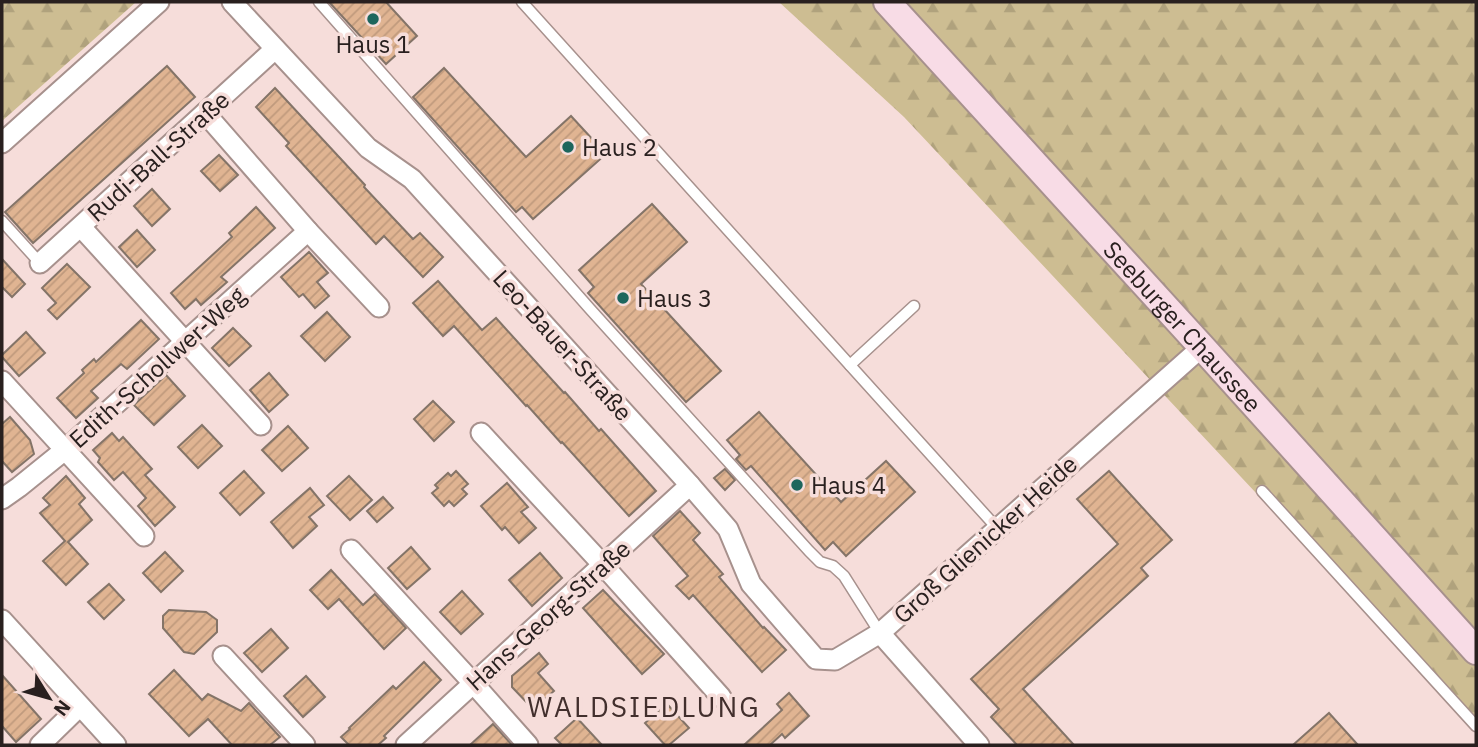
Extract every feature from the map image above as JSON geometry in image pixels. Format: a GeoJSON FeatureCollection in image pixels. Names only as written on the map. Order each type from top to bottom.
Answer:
{"type":"FeatureCollection","features":[{"type":"Feature","properties":{"kind":"street"},"geometry":{"type":"LineString","coordinates":[[2,143],[159,2]]}},
{"type":"Feature","properties":{"kind":"street","name":"Leo-Bauer-Straße"},"geometry":{"type":"LineString","coordinates":[[232,2],[368,148],[412,179],[690,485],[728,530],[751,584],[816,659],[835,660],[880,633]]}},
{"type":"Feature","properties":{"kind":"street","name":"Seeburger Chaussee"},"geometry":{"type":"LineString","coordinates":[[887,2],[1476,651]]}},
{"type":"Feature","properties":{"kind":"street","name":"Rudi-Ball-Straße"},"geometry":{"type":"LineString","coordinates":[[40,263],[275,49]]}},
{"type":"Feature","properties":{"kind":"street"},"geometry":{"type":"LineString","coordinates":[[205,113],[308,231],[379,307]]}},
{"type":"Feature","properties":{"kind":"street"},"geometry":{"type":"LineString","coordinates":[[81,227],[261,425]]}},
{"type":"Feature","properties":{"kind":"street","name":"Edith-Schollwer-Weg"},"geometry":{"type":"LineString","coordinates":[[2,499],[66,449],[308,231]]}},
{"type":"Feature","properties":{"kind":"street","name":"Groß Glienicker Heide"},"geometry":{"type":"LineString","coordinates":[[979,745],[880,633],[1202,347]]}},
{"type":"Feature","properties":{"kind":"street"},"geometry":{"type":"LineString","coordinates":[[2,381],[144,536]]}},
{"type":"Feature","properties":{"kind":"street"},"geometry":{"type":"LineString","coordinates":[[481,433],[721,697]]}},
{"type":"Feature","properties":{"kind":"street","name":"Hans-Georg-Straße"},"geometry":{"type":"LineString","coordinates":[[406,745],[690,485]]}},
{"type":"Feature","properties":{"kind":"street"},"geometry":{"type":"LineString","coordinates":[[351,551],[528,745]]}},
{"type":"Feature","properties":{"kind":"street"},"geometry":{"type":"LineString","coordinates":[[2,620],[116,745]]}},
{"type":"Feature","properties":{"kind":"street"},"geometry":{"type":"LineString","coordinates":[[223,656],[305,745]]}},
{"type":"Feature","properties":{"kind":"street"},"geometry":{"type":"LineString","coordinates":[[40,745],[80,706]]}},
{"type":"Feature","properties":{"kind":"lane"},"geometry":{"type":"LineString","coordinates":[[319,2],[810,553],[820,562],[833,566],[844,576],[880,633]]}},
{"type":"Feature","properties":{"kind":"lane"},"geometry":{"type":"LineString","coordinates":[[522,2],[997,528]]}},
{"type":"Feature","properties":{"kind":"lane"},"geometry":{"type":"LineString","coordinates":[[2,221],[40,263]]}},
{"type":"Feature","properties":{"kind":"lane"},"geometry":{"type":"LineString","coordinates":[[850,365],[914,306]]}},
{"type":"Feature","properties":{"kind":"lane"},"geometry":{"type":"LineString","coordinates":[[1262,491],[1476,726]]}},
{"type":"Feature","properties":{"kind":"green space"},"geometry":{"type":"Polygon","coordinates":[[[2,2],[136,2],[2,121],[2,2]]]}},
{"type":"Feature","properties":{"kind":"green space"},"geometry":{"type":"Polygon","coordinates":[[[779,2],[1476,2],[1476,728],[904,117],[779,2]]]}},
{"type":"Feature","properties":{"kind":"building","name":"Haus 1"},"geometry":{"type":"Polygon","coordinates":[[[329,2],[386,2],[417,36],[386,64],[329,2]]]}},
{"type":"Feature","properties":{"kind":"building"},"geometry":{"type":"Polygon","coordinates":[[[167,66],[195,97],[33,243],[5,212],[167,66]]]}},
{"type":"Feature","properties":{"kind":"building","name":"Haus 2"},"geometry":{"type":"Polygon","coordinates":[[[444,68],[526,157],[571,116],[606,154],[533,219],[522,207],[516,212],[413,97],[444,68]]]}},
{"type":"Feature","properties":{"kind":"building"},"geometry":{"type":"Polygon","coordinates":[[[275,88],[413,239],[420,233],[443,257],[423,277],[384,236],[376,244],[286,146],[289,143],[256,107],[275,88]]]}},
{"type":"Feature","properties":{"kind":"building"},"geometry":{"type":"Polygon","coordinates":[[[219,155],[238,175],[220,191],[201,171],[219,155]]]}},
{"type":"Feature","properties":{"kind":"building"},"geometry":{"type":"Polygon","coordinates":[[[152,189],[170,209],[152,226],[134,206],[152,189]]]}},
{"type":"Feature","properties":{"kind":"building","name":"Haus 3"},"geometry":{"type":"Polygon","coordinates":[[[652,204],[687,242],[641,284],[721,371],[686,402],[588,293],[594,287],[579,270],[652,204]]]}},
{"type":"Feature","properties":{"kind":"building"},"geometry":{"type":"Polygon","coordinates":[[[256,207],[275,228],[221,277],[227,282],[201,305],[196,299],[185,309],[171,293],[232,237],[229,233],[256,207]]]}},
{"type":"Feature","properties":{"kind":"building"},"geometry":{"type":"Polygon","coordinates":[[[137,230],[155,250],[137,267],[119,247],[137,230]]]}},
{"type":"Feature","properties":{"kind":"building"},"geometry":{"type":"Polygon","coordinates":[[[309,252],[328,273],[317,282],[329,296],[315,308],[303,294],[299,297],[281,277],[309,252]]]}},
{"type":"Feature","properties":{"kind":"building"},"geometry":{"type":"Polygon","coordinates":[[[2,259],[25,284],[12,297],[2,287],[2,259]]]}},
{"type":"Feature","properties":{"kind":"building"},"geometry":{"type":"Polygon","coordinates":[[[67,264],[90,287],[57,319],[48,310],[56,303],[42,288],[67,264]]]}},
{"type":"Feature","properties":{"kind":"building"},"geometry":{"type":"Polygon","coordinates":[[[438,281],[482,330],[496,318],[656,491],[629,516],[454,326],[443,336],[413,303],[438,281]]]}},
{"type":"Feature","properties":{"kind":"building"},"geometry":{"type":"Polygon","coordinates":[[[327,312],[350,337],[325,361],[301,336],[327,312]]]}},
{"type":"Feature","properties":{"kind":"building"},"geometry":{"type":"Polygon","coordinates":[[[141,320],[159,339],[127,369],[121,364],[91,391],[98,398],[76,418],[57,398],[84,373],[82,370],[94,359],[96,362],[141,320]]]}},
{"type":"Feature","properties":{"kind":"building"},"geometry":{"type":"Polygon","coordinates":[[[233,328],[251,346],[229,366],[212,348],[233,328]]]}},
{"type":"Feature","properties":{"kind":"building"},"geometry":{"type":"Polygon","coordinates":[[[26,332],[45,353],[19,376],[2,355],[26,332]]]}},
{"type":"Feature","properties":{"kind":"building"},"geometry":{"type":"Polygon","coordinates":[[[269,373],[288,395],[269,412],[250,390],[269,373]]]}},
{"type":"Feature","properties":{"kind":"building"},"geometry":{"type":"Polygon","coordinates":[[[166,375],[185,396],[154,425],[134,405],[166,375]]]}},
{"type":"Feature","properties":{"kind":"building"},"geometry":{"type":"Polygon","coordinates":[[[433,401],[454,422],[434,441],[414,419],[433,401]]]}},
{"type":"Feature","properties":{"kind":"building","name":"Haus 4"},"geometry":{"type":"Polygon","coordinates":[[[759,412],[841,502],[886,461],[915,492],[846,556],[833,542],[825,550],[751,466],[746,470],[736,459],[740,455],[727,440],[759,412]]]}},
{"type":"Feature","properties":{"kind":"building"},"geometry":{"type":"Polygon","coordinates":[[[10,417],[30,440],[34,454],[12,472],[2,461],[2,424],[10,417]]]}},
{"type":"Feature","properties":{"kind":"building"},"geometry":{"type":"Polygon","coordinates":[[[202,425],[222,446],[198,468],[178,447],[202,425]]]}},
{"type":"Feature","properties":{"kind":"building"},"geometry":{"type":"Polygon","coordinates":[[[288,426],[308,448],[282,471],[262,450],[288,426]]]}},
{"type":"Feature","properties":{"kind":"building"},"geometry":{"type":"Polygon","coordinates":[[[112,433],[119,441],[123,437],[152,469],[145,475],[175,507],[155,526],[138,506],[146,498],[123,472],[114,480],[98,462],[100,458],[93,450],[112,433]]]}},
{"type":"Feature","properties":{"kind":"building"},"geometry":{"type":"Polygon","coordinates":[[[725,469],[735,480],[725,490],[714,478],[725,469]]]}},
{"type":"Feature","properties":{"kind":"building"},"geometry":{"type":"Polygon","coordinates":[[[244,471],[264,493],[240,515],[220,493],[244,471]]]}},
{"type":"Feature","properties":{"kind":"building"},"geometry":{"type":"Polygon","coordinates":[[[456,471],[468,484],[462,489],[467,494],[454,506],[449,501],[444,506],[432,493],[438,488],[435,485],[448,473],[451,476],[456,471]]]}},
{"type":"Feature","properties":{"kind":"building"},"geometry":{"type":"Polygon","coordinates":[[[1109,471],[1172,540],[1141,568],[1148,576],[1023,689],[1074,745],[1017,745],[991,717],[999,709],[971,679],[1118,544],[1077,499],[1109,471]]]}},
{"type":"Feature","properties":{"kind":"building"},"geometry":{"type":"Polygon","coordinates":[[[66,476],[85,498],[79,504],[92,520],[68,542],[88,564],[66,585],[43,561],[65,541],[40,513],[50,505],[43,498],[66,476]]]}},
{"type":"Feature","properties":{"kind":"building"},"geometry":{"type":"Polygon","coordinates":[[[349,476],[372,500],[350,520],[327,496],[349,476]]]}},
{"type":"Feature","properties":{"kind":"building"},"geometry":{"type":"Polygon","coordinates":[[[507,483],[528,507],[521,512],[536,528],[519,543],[505,527],[502,530],[481,506],[507,483]]]}},
{"type":"Feature","properties":{"kind":"building"},"geometry":{"type":"Polygon","coordinates":[[[310,488],[324,505],[309,517],[317,526],[293,548],[271,522],[310,488]]]}},
{"type":"Feature","properties":{"kind":"building"},"geometry":{"type":"Polygon","coordinates":[[[383,497],[393,508],[377,522],[367,511],[383,497]]]}},
{"type":"Feature","properties":{"kind":"building"},"geometry":{"type":"Polygon","coordinates":[[[680,511],[700,533],[693,540],[723,574],[719,577],[786,650],[762,672],[693,595],[689,599],[676,586],[688,576],[653,536],[680,511]]]}},
{"type":"Feature","properties":{"kind":"building"},"geometry":{"type":"Polygon","coordinates":[[[411,547],[430,569],[407,589],[388,568],[411,547]]]}},
{"type":"Feature","properties":{"kind":"building"},"geometry":{"type":"Polygon","coordinates":[[[165,552],[183,571],[161,592],[143,573],[165,552]]]}},
{"type":"Feature","properties":{"kind":"building"},"geometry":{"type":"Polygon","coordinates":[[[540,553],[562,578],[532,606],[509,580],[540,553]]]}},
{"type":"Feature","properties":{"kind":"building"},"geometry":{"type":"Polygon","coordinates":[[[331,570],[363,605],[375,594],[406,628],[384,649],[339,599],[328,609],[310,590],[331,570]]]}},
{"type":"Feature","properties":{"kind":"building"},"geometry":{"type":"Polygon","coordinates":[[[109,584],[124,600],[104,619],[88,602],[109,584]]]}},
{"type":"Feature","properties":{"kind":"building"},"geometry":{"type":"Polygon","coordinates":[[[603,590],[664,654],[642,674],[583,608],[603,590]]]}},
{"type":"Feature","properties":{"kind":"building"},"geometry":{"type":"Polygon","coordinates":[[[462,591],[483,614],[461,634],[440,612],[462,591]]]}},
{"type":"Feature","properties":{"kind":"building"},"geometry":{"type":"Polygon","coordinates":[[[169,610],[206,612],[217,620],[217,632],[194,654],[184,652],[163,628],[163,616],[169,610]]]}},
{"type":"Feature","properties":{"kind":"building"},"geometry":{"type":"Polygon","coordinates":[[[271,629],[288,648],[262,672],[244,653],[271,629]]]}},
{"type":"Feature","properties":{"kind":"building"},"geometry":{"type":"Polygon","coordinates":[[[539,653],[548,664],[538,673],[554,691],[533,709],[512,687],[512,676],[539,653]]]}},
{"type":"Feature","properties":{"kind":"building"},"geometry":{"type":"Polygon","coordinates":[[[424,662],[441,680],[384,736],[386,738],[378,745],[349,745],[341,737],[393,686],[396,689],[424,662]]]}},
{"type":"Feature","properties":{"kind":"building"},"geometry":{"type":"Polygon","coordinates":[[[174,670],[202,700],[208,694],[241,711],[249,703],[280,737],[270,745],[232,745],[208,719],[189,736],[149,694],[174,670]]]}},
{"type":"Feature","properties":{"kind":"building"},"geometry":{"type":"Polygon","coordinates":[[[2,675],[41,719],[16,742],[2,726],[2,675]]]}},
{"type":"Feature","properties":{"kind":"building"},"geometry":{"type":"Polygon","coordinates":[[[306,676],[325,697],[303,717],[284,696],[306,676]]]}},
{"type":"Feature","properties":{"kind":"building"},"geometry":{"type":"Polygon","coordinates":[[[789,693],[809,716],[785,738],[782,734],[770,745],[744,745],[782,710],[777,704],[789,693]]]}},
{"type":"Feature","properties":{"kind":"building"},"geometry":{"type":"Polygon","coordinates":[[[667,704],[689,728],[669,745],[665,745],[645,723],[667,704]]]}},
{"type":"Feature","properties":{"kind":"building"},"geometry":{"type":"Polygon","coordinates":[[[1329,713],[1358,745],[1293,745],[1329,713]]]}},
{"type":"Feature","properties":{"kind":"building"},"geometry":{"type":"Polygon","coordinates":[[[577,718],[602,745],[562,745],[555,738],[577,718]]]}},
{"type":"Feature","properties":{"kind":"building"},"geometry":{"type":"Polygon","coordinates":[[[493,724],[512,745],[470,745],[493,724]]]}},
{"type":"Feature","properties":{"kind":"place","name":"Haus 1"},"geometry":{"type":"Point","coordinates":[373,19]}},
{"type":"Feature","properties":{"kind":"place","name":"Haus 2"},"geometry":{"type":"Point","coordinates":[568,147]}},
{"type":"Feature","properties":{"kind":"place","name":"Haus 3"},"geometry":{"type":"Point","coordinates":[623,298]}},
{"type":"Feature","properties":{"kind":"place","name":"Haus 4"},"geometry":{"type":"Point","coordinates":[797,485]}},
{"type":"Feature","properties":{"kind":"district","name":"WALDSIEDLUNG"},"geometry":{"type":"Point","coordinates":[644,706]}}]}
